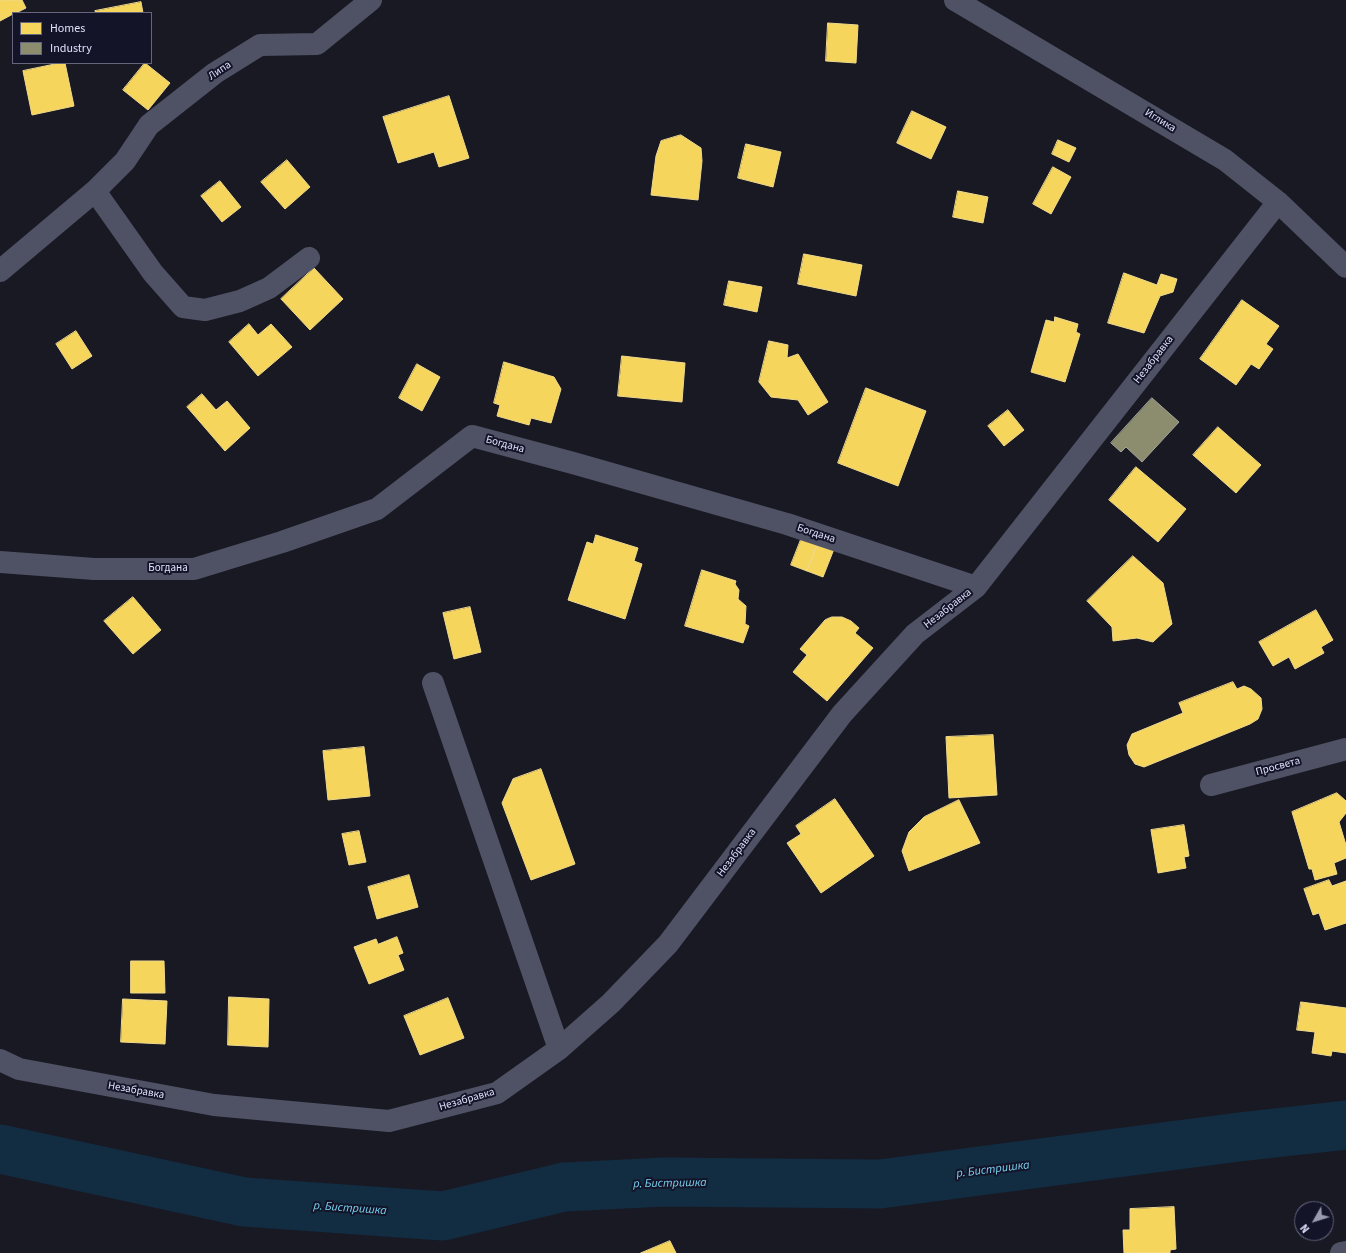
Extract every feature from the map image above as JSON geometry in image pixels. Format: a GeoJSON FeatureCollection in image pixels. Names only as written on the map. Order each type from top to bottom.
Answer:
{"type":"FeatureCollection","features":[{"type":"Feature","properties":{"kind":"street","name":"Липа"},"geometry":{"type":"LineString","coordinates":[[0,270],[95,191],[125,161],[149,125],[215,73],[260,45],[317,44],[371,0]]}},
{"type":"Feature","properties":{"kind":"street","name":"Иглика"},"geometry":{"type":"LineString","coordinates":[[956,0],[1225,160],[1278,202],[1346,267]]}},
{"type":"Feature","properties":{"kind":"street"},"geometry":{"type":"LineString","coordinates":[[95,191],[152,273],[183,307],[205,310],[240,301],[269,288],[309,258]]}},
{"type":"Feature","properties":{"kind":"street","name":"Незабравка"},"geometry":{"type":"LineString","coordinates":[[0,1060],[19,1069],[214,1105],[389,1121],[497,1093],[559,1049],[611,1003],[668,944],[842,714],[915,634],[976,588],[1278,202]]}},
{"type":"Feature","properties":{"kind":"street","name":"Богдана"},"geometry":{"type":"LineString","coordinates":[[0,562],[94,569],[194,569],[282,542],[377,508],[472,436],[787,524],[976,588]]}},
{"type":"Feature","properties":{"kind":"street"},"geometry":{"type":"LineString","coordinates":[[433,683],[559,1049]]}},
{"type":"Feature","properties":{"kind":"street","name":"Просвета"},"geometry":{"type":"LineString","coordinates":[[1211,785],[1346,749]]}},
{"type":"Feature","properties":{"kind":"street"},"geometry":{"type":"LineString","coordinates":[[1341,1253],[1346,1252]]}},
{"type":"Feature","properties":{"kind":"building: Homes"},"geometry":{"type":"Polygon","coordinates":[[[0,0],[22,0],[26,8],[18,12],[12,12],[12,15],[0,21],[0,0]]]}},
{"type":"Feature","properties":{"kind":"building: Homes"},"geometry":{"type":"Polygon","coordinates":[[[141,2],[143,12],[96,12],[141,2]]]}},
{"type":"Feature","properties":{"kind":"building: Homes"},"geometry":{"type":"Polygon","coordinates":[[[828,23],[858,25],[856,63],[826,61],[828,23]]]}},
{"type":"Feature","properties":{"kind":"building: Homes"},"geometry":{"type":"Polygon","coordinates":[[[55,64],[65,64],[74,106],[32,115],[23,71],[55,64]]]}},
{"type":"Feature","properties":{"kind":"building: Homes"},"geometry":{"type":"Polygon","coordinates":[[[144,64],[146,64],[170,83],[148,110],[123,90],[144,64]]]}},
{"type":"Feature","properties":{"kind":"building: Homes"},"geometry":{"type":"Polygon","coordinates":[[[449,96],[469,158],[439,167],[434,152],[398,163],[383,117],[449,96]]]}},
{"type":"Feature","properties":{"kind":"building: Homes"},"geometry":{"type":"Polygon","coordinates":[[[912,111],[946,127],[931,159],[897,143],[912,111]]]}},
{"type":"Feature","properties":{"kind":"building: Homes"},"geometry":{"type":"Polygon","coordinates":[[[681,135],[701,148],[702,161],[698,200],[651,195],[656,156],[661,141],[681,135]]]}},
{"type":"Feature","properties":{"kind":"building: Homes"},"geometry":{"type":"Polygon","coordinates":[[[1058,140],[1076,148],[1069,162],[1052,154],[1058,140]]]}},
{"type":"Feature","properties":{"kind":"building: Homes"},"geometry":{"type":"Polygon","coordinates":[[[746,144],[781,152],[773,187],[738,178],[746,144]]]}},
{"type":"Feature","properties":{"kind":"building: Homes"},"geometry":{"type":"Polygon","coordinates":[[[287,160],[310,187],[285,209],[261,182],[287,160]]]}},
{"type":"Feature","properties":{"kind":"building: Homes"},"geometry":{"type":"Polygon","coordinates":[[[1053,167],[1071,177],[1051,214],[1033,204],[1053,167]]]}},
{"type":"Feature","properties":{"kind":"building: Homes"},"geometry":{"type":"Polygon","coordinates":[[[220,181],[241,207],[222,222],[201,196],[220,181]]]}},
{"type":"Feature","properties":{"kind":"building: Homes"},"geometry":{"type":"Polygon","coordinates":[[[958,191],[988,197],[983,223],[953,217],[958,191]]]}},
{"type":"Feature","properties":{"kind":"building: Homes"},"geometry":{"type":"Polygon","coordinates":[[[804,254],[862,265],[856,296],[798,284],[804,254]]]}},
{"type":"Feature","properties":{"kind":"building: Homes"},"geometry":{"type":"Polygon","coordinates":[[[314,268],[343,299],[310,330],[281,299],[314,268]]]}},
{"type":"Feature","properties":{"kind":"building: Homes"},"geometry":{"type":"Polygon","coordinates":[[[1124,273],[1157,285],[1161,274],[1177,279],[1173,292],[1160,296],[1144,333],[1108,323],[1124,273]]]}},
{"type":"Feature","properties":{"kind":"building: Homes"},"geometry":{"type":"Polygon","coordinates":[[[729,281],[762,287],[757,312],[724,305],[729,281]]]}},
{"type":"Feature","properties":{"kind":"building: Homes"},"geometry":{"type":"Polygon","coordinates":[[[1242,300],[1279,326],[1266,344],[1273,349],[1259,369],[1251,364],[1236,385],[1200,359],[1242,300]]]}},
{"type":"Feature","properties":{"kind":"building: Homes"},"geometry":{"type":"Polygon","coordinates":[[[1055,317],[1078,324],[1076,332],[1080,334],[1065,382],[1031,372],[1046,320],[1054,322],[1055,317]]]}},
{"type":"Feature","properties":{"kind":"building: Homes"},"geometry":{"type":"Polygon","coordinates":[[[249,324],[258,335],[271,324],[292,347],[258,376],[229,342],[249,324]]]}},
{"type":"Feature","properties":{"kind":"building: Homes"},"geometry":{"type":"Polygon","coordinates":[[[76,331],[92,356],[72,369],[56,344],[76,331]]]}},
{"type":"Feature","properties":{"kind":"building: Homes"},"geometry":{"type":"Polygon","coordinates":[[[769,341],[788,345],[787,358],[798,354],[828,402],[808,415],[798,400],[771,397],[759,382],[769,341]]]}},
{"type":"Feature","properties":{"kind":"building: Homes"},"geometry":{"type":"Polygon","coordinates":[[[622,356],[685,363],[682,402],[618,396],[622,356]]]}},
{"type":"Feature","properties":{"kind":"building: Homes"},"geometry":{"type":"Polygon","coordinates":[[[504,362],[554,377],[561,389],[551,423],[531,418],[529,425],[497,416],[500,405],[494,403],[504,362]]]}},
{"type":"Feature","properties":{"kind":"building: Homes"},"geometry":{"type":"Polygon","coordinates":[[[417,364],[440,377],[422,411],[399,398],[417,364]]]}},
{"type":"Feature","properties":{"kind":"building: Homes"},"geometry":{"type":"Polygon","coordinates":[[[866,388],[926,411],[898,486],[838,463],[866,388]]]}},
{"type":"Feature","properties":{"kind":"building: Homes"},"geometry":{"type":"Polygon","coordinates":[[[202,394],[216,410],[227,401],[250,428],[225,451],[187,407],[202,394]]]}},
{"type":"Feature","properties":{"kind":"building: Homes"},"geometry":{"type":"Polygon","coordinates":[[[1008,410],[1024,430],[1004,446],[988,426],[1008,410]]]}},
{"type":"Feature","properties":{"kind":"building: Homes"},"geometry":{"type":"Polygon","coordinates":[[[1218,427],[1261,465],[1236,493],[1193,455],[1218,427]]]}},
{"type":"Feature","properties":{"kind":"building: Homes"},"geometry":{"type":"Polygon","coordinates":[[[1136,467],[1186,509],[1158,542],[1109,500],[1136,467]]]}},
{"type":"Feature","properties":{"kind":"building: Homes"},"geometry":{"type":"Polygon","coordinates":[[[596,535],[638,548],[634,561],[642,564],[625,619],[568,600],[587,542],[593,544],[596,535]]]}},
{"type":"Feature","properties":{"kind":"building: Homes"},"geometry":{"type":"Polygon","coordinates":[[[802,537],[818,543],[807,571],[791,565],[802,537]]]}},
{"type":"Feature","properties":{"kind":"building: Homes"},"geometry":{"type":"Polygon","coordinates":[[[818,543],[834,549],[823,577],[807,571],[818,543]]]}},
{"type":"Feature","properties":{"kind":"building: Homes"},"geometry":{"type":"Polygon","coordinates":[[[1133,556],[1163,583],[1172,624],[1153,642],[1137,638],[1113,641],[1112,627],[1087,601],[1133,556]]]}},
{"type":"Feature","properties":{"kind":"building: Homes"},"geometry":{"type":"Polygon","coordinates":[[[702,570],[736,581],[735,584],[739,590],[738,599],[746,606],[745,624],[749,626],[743,643],[685,626],[702,570]]]}},
{"type":"Feature","properties":{"kind":"building: Homes"},"geometry":{"type":"Polygon","coordinates":[[[133,597],[161,630],[133,654],[104,621],[133,597]]]}},
{"type":"Feature","properties":{"kind":"building: Homes"},"geometry":{"type":"Polygon","coordinates":[[[470,607],[481,652],[454,659],[443,613],[470,607]]]}},
{"type":"Feature","properties":{"kind":"building: Homes"},"geometry":{"type":"Polygon","coordinates":[[[1316,610],[1333,640],[1321,647],[1324,653],[1295,669],[1289,657],[1273,666],[1259,642],[1316,610]]]}},
{"type":"Feature","properties":{"kind":"building: Homes"},"geometry":{"type":"Polygon","coordinates":[[[832,617],[842,617],[851,621],[859,628],[855,633],[873,648],[827,701],[793,672],[807,655],[800,649],[825,620],[832,617]]]}},
{"type":"Feature","properties":{"kind":"building: Homes"},"geometry":{"type":"Polygon","coordinates":[[[1233,682],[1237,689],[1244,686],[1251,689],[1261,698],[1262,709],[1258,719],[1250,724],[1144,767],[1135,764],[1129,755],[1127,745],[1132,734],[1183,713],[1179,703],[1233,682]]]}},
{"type":"Feature","properties":{"kind":"building: Homes"},"geometry":{"type":"Polygon","coordinates":[[[993,735],[997,795],[949,798],[946,737],[993,735]]]}},
{"type":"Feature","properties":{"kind":"building: Homes"},"geometry":{"type":"Polygon","coordinates":[[[364,747],[370,796],[328,800],[323,751],[364,747]]]}},
{"type":"Feature","properties":{"kind":"building: Homes"},"geometry":{"type":"Polygon","coordinates":[[[541,769],[575,864],[531,880],[502,803],[513,779],[541,769]]]}},
{"type":"Feature","properties":{"kind":"building: Homes"},"geometry":{"type":"Polygon","coordinates":[[[1337,793],[1346,801],[1346,813],[1339,822],[1346,845],[1346,858],[1334,863],[1337,874],[1315,880],[1312,869],[1309,869],[1292,812],[1337,793]]]}},
{"type":"Feature","properties":{"kind":"building: Homes"},"geometry":{"type":"Polygon","coordinates":[[[835,799],[874,856],[821,893],[787,843],[801,834],[796,826],[835,799]]]}},
{"type":"Feature","properties":{"kind":"building: Homes"},"geometry":{"type":"Polygon","coordinates":[[[959,800],[980,843],[909,871],[902,851],[909,832],[924,817],[959,800]]]}},
{"type":"Feature","properties":{"kind":"building: Homes"},"geometry":{"type":"Polygon","coordinates":[[[1184,825],[1189,856],[1184,857],[1186,868],[1158,873],[1151,830],[1184,825]]]}},
{"type":"Feature","properties":{"kind":"building: Homes"},"geometry":{"type":"Polygon","coordinates":[[[359,831],[366,862],[349,865],[342,834],[359,831]]]}},
{"type":"Feature","properties":{"kind":"building: Homes"},"geometry":{"type":"Polygon","coordinates":[[[409,875],[418,907],[377,919],[368,887],[409,875]]]}},
{"type":"Feature","properties":{"kind":"building: Homes"},"geometry":{"type":"Polygon","coordinates":[[[1329,880],[1332,886],[1346,881],[1346,923],[1325,930],[1319,913],[1313,915],[1304,889],[1329,880]]]}},
{"type":"Feature","properties":{"kind":"building: Homes"},"geometry":{"type":"Polygon","coordinates":[[[397,937],[403,953],[398,955],[404,970],[369,984],[354,947],[376,939],[378,944],[397,937]]]}},
{"type":"Feature","properties":{"kind":"building: Homes"},"geometry":{"type":"Polygon","coordinates":[[[131,961],[164,961],[165,993],[131,993],[131,961]]]}},
{"type":"Feature","properties":{"kind":"building: Homes"},"geometry":{"type":"Polygon","coordinates":[[[229,997],[269,999],[268,1047],[228,1045],[229,997]]]}},
{"type":"Feature","properties":{"kind":"building: Homes"},"geometry":{"type":"Polygon","coordinates":[[[448,998],[464,1038],[420,1055],[404,1016],[448,998]]]}},
{"type":"Feature","properties":{"kind":"building: Homes"},"geometry":{"type":"Polygon","coordinates":[[[123,999],[167,1001],[165,1044],[121,1042],[123,999]]]}},
{"type":"Feature","properties":{"kind":"building: Homes"},"geometry":{"type":"Polygon","coordinates":[[[1301,1002],[1346,1008],[1346,1053],[1332,1051],[1331,1056],[1312,1053],[1315,1032],[1297,1030],[1301,1002]]]}},
{"type":"Feature","properties":{"kind":"building: Homes"},"geometry":{"type":"Polygon","coordinates":[[[1174,1207],[1176,1249],[1170,1250],[1170,1253],[1124,1253],[1123,1230],[1130,1230],[1130,1209],[1174,1207]]]}},
{"type":"Feature","properties":{"kind":"building: Homes"},"geometry":{"type":"Polygon","coordinates":[[[670,1241],[676,1253],[641,1253],[670,1241]]]}},
{"type":"Feature","properties":{"kind":"building: Industry"},"geometry":{"type":"Polygon","coordinates":[[[1152,398],[1179,422],[1142,462],[1126,447],[1121,452],[1111,443],[1152,398]]]}},
{"type":"Feature","properties":{"kind":"waterway","name":"р. Бистришка"},"geometry":{"type":"LineString","coordinates":[[0,1149],[244,1202],[443,1216],[564,1187],[665,1182],[880,1184],[1239,1137],[1346,1125]]}}]}
